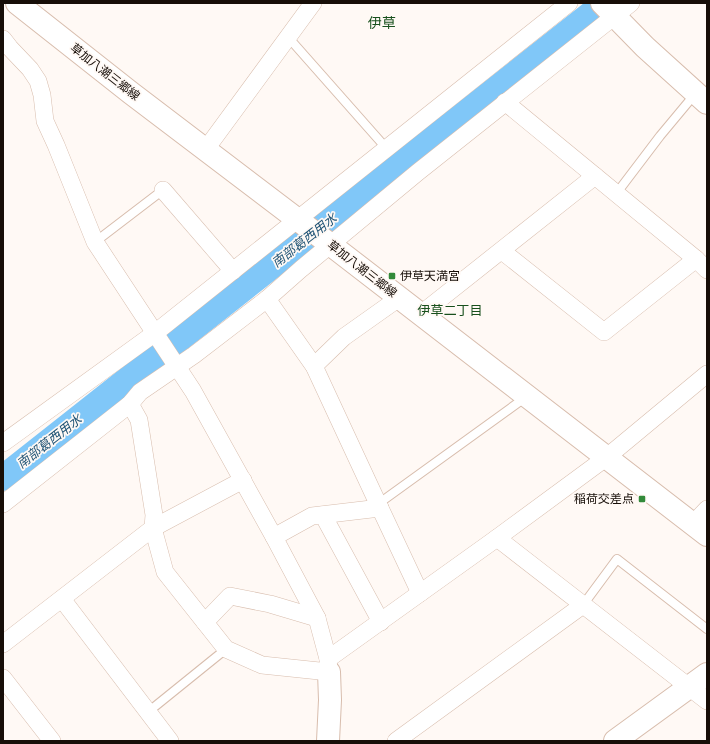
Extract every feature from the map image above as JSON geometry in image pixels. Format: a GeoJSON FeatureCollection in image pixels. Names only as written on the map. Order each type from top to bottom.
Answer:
{"type":"FeatureCollection","features":[{"type":"Feature","properties":{"kind":"main road","name":"草加八潮三郷線"},"geometry":{"type":"LineString","coordinates":[[17,3],[131,93],[328,242],[607,457],[702,522]]}},
{"type":"Feature","properties":{"kind":"main road"},"geometry":{"type":"LineString","coordinates":[[608,10],[645,48],[701,98]]}},
{"type":"Feature","properties":{"kind":"main road"},"geometry":{"type":"LineString","coordinates":[[328,741],[330,700],[329,666]]}},
{"type":"Feature","properties":{"kind":"main road"},"geometry":{"type":"LineString","coordinates":[[616,741],[707,674]]}},
{"type":"Feature","properties":{"kind":"street"},"geometry":{"type":"LineString","coordinates":[[206,149],[313,3]]}},
{"type":"Feature","properties":{"kind":"street"},"geometry":{"type":"LineString","coordinates":[[3,442],[157,336],[233,271],[301,222],[387,149],[568,3]]}},
{"type":"Feature","properties":{"kind":"street"},"geometry":{"type":"LineString","coordinates":[[3,504],[130,404],[140,392],[174,362],[194,355],[267,299],[301,269],[328,242],[505,102],[608,10],[631,3]]}},
{"type":"Feature","properties":{"kind":"street"},"geometry":{"type":"LineString","coordinates":[[3,39],[30,69],[38,81],[42,95],[45,121],[95,242],[193,391],[243,480],[317,618],[329,666]]}},
{"type":"Feature","properties":{"kind":"street"},"geometry":{"type":"LineString","coordinates":[[502,251],[604,332],[702,265],[505,102]]}},
{"type":"Feature","properties":{"kind":"street"},"geometry":{"type":"LineString","coordinates":[[421,314],[595,176]]}},
{"type":"Feature","properties":{"kind":"street"},"geometry":{"type":"LineString","coordinates":[[163,190],[233,271]]}},
{"type":"Feature","properties":{"kind":"street"},"geometry":{"type":"LineString","coordinates":[[314,366],[344,337],[399,298]]}},
{"type":"Feature","properties":{"kind":"street"},"geometry":{"type":"LineString","coordinates":[[267,299],[314,366],[420,593]]}},
{"type":"Feature","properties":{"kind":"street"},"geometry":{"type":"LineString","coordinates":[[130,404],[139,420],[154,515],[153,528],[164,572],[226,649],[262,665],[329,666],[381,622],[607,457],[707,374]]}},
{"type":"Feature","properties":{"kind":"street"},"geometry":{"type":"LineString","coordinates":[[3,644],[153,528],[243,480]]}},
{"type":"Feature","properties":{"kind":"street"},"geometry":{"type":"LineString","coordinates":[[274,537],[312,516],[379,506]]}},
{"type":"Feature","properties":{"kind":"street"},"geometry":{"type":"LineString","coordinates":[[323,515],[381,622]]}},
{"type":"Feature","properties":{"kind":"street"},"geometry":{"type":"LineString","coordinates":[[497,538],[707,701]]}},
{"type":"Feature","properties":{"kind":"street"},"geometry":{"type":"LineString","coordinates":[[205,622],[230,596],[270,604],[317,618]]}},
{"type":"Feature","properties":{"kind":"street"},"geometry":{"type":"LineString","coordinates":[[62,599],[170,741]]}},
{"type":"Feature","properties":{"kind":"street"},"geometry":{"type":"LineString","coordinates":[[396,741],[582,605]]}},
{"type":"Feature","properties":{"kind":"street"},"geometry":{"type":"LineString","coordinates":[[3,678],[52,741]]}},
{"type":"Feature","properties":{"kind":"lane"},"geometry":{"type":"LineString","coordinates":[[288,37],[387,149]]}},
{"type":"Feature","properties":{"kind":"lane"},"geometry":{"type":"LineString","coordinates":[[616,194],[660,136],[701,98]]}},
{"type":"Feature","properties":{"kind":"lane"},"geometry":{"type":"LineString","coordinates":[[95,242],[163,190]]}},
{"type":"Feature","properties":{"kind":"lane"},"geometry":{"type":"LineString","coordinates":[[379,506],[527,396]]}},
{"type":"Feature","properties":{"kind":"lane"},"geometry":{"type":"LineString","coordinates":[[582,605],[617,559],[707,629]]}},
{"type":"Feature","properties":{"kind":"lane"},"geometry":{"type":"LineString","coordinates":[[148,712],[226,649]]}},
{"type":"Feature","properties":{"kind":"waterway","name":"南部葛西用水"},"geometry":{"type":"LineString","coordinates":[[3,478],[605,3]]}},
{"type":"Feature","properties":{"kind":"place","name":"伊草天満宮"},"geometry":{"type":"Point","coordinates":[392,276]}},
{"type":"Feature","properties":{"kind":"place","name":"稲荷交差点"},"geometry":{"type":"Point","coordinates":[642,499]}},
{"type":"Feature","properties":{"kind":"district","name":"伊草"},"geometry":{"type":"Point","coordinates":[382,23]}},
{"type":"Feature","properties":{"kind":"district","name":"伊草二丁目"},"geometry":{"type":"Point","coordinates":[450,310]}}]}
